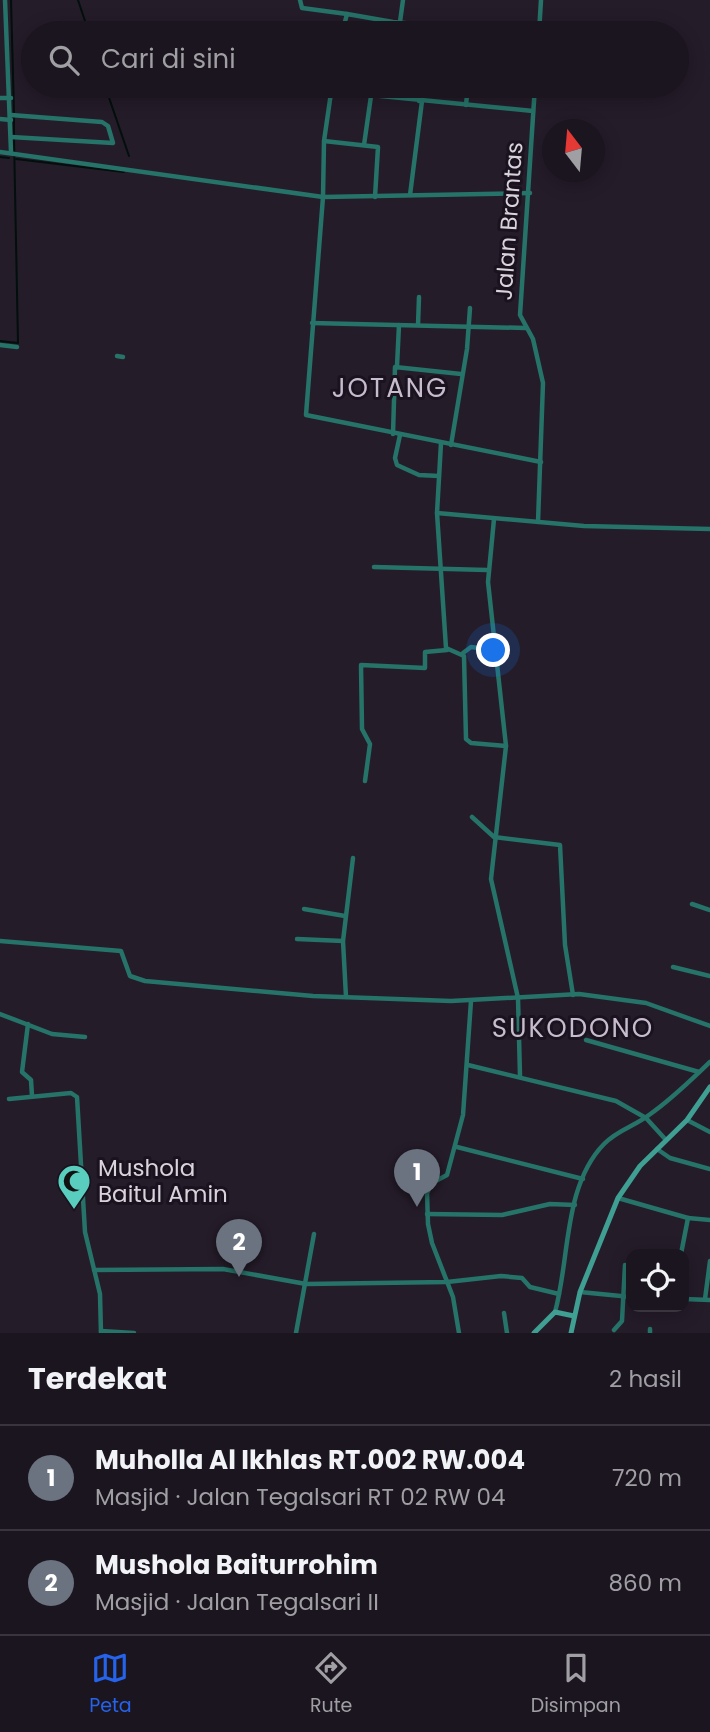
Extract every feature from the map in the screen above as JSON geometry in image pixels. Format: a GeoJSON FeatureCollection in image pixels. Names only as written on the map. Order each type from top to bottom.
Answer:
{"type":"FeatureCollection","features":[{"type":"Feature","properties":{"kind":"main road"},"geometry":{"type":"LineString","coordinates":[[571,1333],[572,1315],[580,1292],[618,1198],[634,1173],[687,1120],[710,1087]]}},
{"type":"Feature","properties":{"kind":"main road"},"geometry":{"type":"LineString","coordinates":[[534,1333],[557,1312],[572,1315]]}},
{"type":"Feature","properties":{"kind":"street"},"geometry":{"type":"LineString","coordinates":[[5,0],[3,7],[10,68],[11,152]]}},
{"type":"Feature","properties":{"kind":"street"},"geometry":{"type":"LineString","coordinates":[[300,0],[302,8],[393,21]]}},
{"type":"Feature","properties":{"kind":"street"},"geometry":{"type":"LineString","coordinates":[[400,21],[402,0]]}},
{"type":"Feature","properties":{"kind":"street"},"geometry":{"type":"LineString","coordinates":[[540,21],[541,0]]}},
{"type":"Feature","properties":{"kind":"street"},"geometry":{"type":"LineString","coordinates":[[345,21],[347,14]]}},
{"type":"Feature","properties":{"kind":"street"},"geometry":{"type":"LineString","coordinates":[[0,67],[10,68]]}},
{"type":"Feature","properties":{"kind":"street"},"geometry":{"type":"LineString","coordinates":[[0,97],[10,98]]}},
{"type":"Feature","properties":{"kind":"street"},"geometry":{"type":"LineString","coordinates":[[330,98],[324,141],[323,197],[306,415],[541,461]]}},
{"type":"Feature","properties":{"kind":"street"},"geometry":{"type":"LineString","coordinates":[[364,145],[371,98]]}},
{"type":"Feature","properties":{"kind":"street"},"geometry":{"type":"LineString","coordinates":[[391,98],[533,111]]}},
{"type":"Feature","properties":{"kind":"street"},"geometry":{"type":"LineString","coordinates":[[466,105],[467,98]]}},
{"type":"Feature","properties":{"kind":"street","name":"Jalan Brantas"},"geometry":{"type":"LineString","coordinates":[[534,98],[530,193],[520,314],[533,339],[543,383],[538,522]]}},
{"type":"Feature","properties":{"kind":"street"},"geometry":{"type":"LineString","coordinates":[[410,195],[421,101]]}},
{"type":"Feature","properties":{"kind":"street"},"geometry":{"type":"LineString","coordinates":[[0,119],[102,122],[108,126],[113,143],[11,137]]}},
{"type":"Feature","properties":{"kind":"street"},"geometry":{"type":"LineString","coordinates":[[324,141],[380,149],[375,197]]}},
{"type":"Feature","properties":{"kind":"street"},"geometry":{"type":"LineString","coordinates":[[0,152],[323,197],[530,193]]}},
{"type":"Feature","properties":{"kind":"street"},"geometry":{"type":"LineString","coordinates":[[418,325],[419,298]]}},
{"type":"Feature","properties":{"kind":"street"},"geometry":{"type":"LineString","coordinates":[[451,445],[470,308]]}},
{"type":"Feature","properties":{"kind":"street"},"geometry":{"type":"LineString","coordinates":[[312,323],[527,328]]}},
{"type":"Feature","properties":{"kind":"street"},"geometry":{"type":"LineString","coordinates":[[393,434],[399,324]]}},
{"type":"Feature","properties":{"kind":"street"},"geometry":{"type":"LineString","coordinates":[[0,345],[17,347]]}},
{"type":"Feature","properties":{"kind":"street"},"geometry":{"type":"LineString","coordinates":[[397,366],[461,374]]}},
{"type":"Feature","properties":{"kind":"street"},"geometry":{"type":"LineString","coordinates":[[400,435],[395,458],[397,465],[419,475],[439,476]]}},
{"type":"Feature","properties":{"kind":"street"},"geometry":{"type":"LineString","coordinates":[[441,443],[437,513],[447,650]]}},
{"type":"Feature","properties":{"kind":"street"},"geometry":{"type":"LineString","coordinates":[[437,513],[643,529],[710,529]]}},
{"type":"Feature","properties":{"kind":"street"},"geometry":{"type":"LineString","coordinates":[[494,519],[487,570],[506,746],[501,808],[494,837],[492,890],[517,998],[520,1076]]}},
{"type":"Feature","properties":{"kind":"street"},"geometry":{"type":"LineString","coordinates":[[374,567],[487,570]]}},
{"type":"Feature","properties":{"kind":"street"},"geometry":{"type":"LineString","coordinates":[[365,781],[370,744],[362,729],[361,664],[425,668],[425,652],[447,650],[463,653],[471,647],[496,650]]}},
{"type":"Feature","properties":{"kind":"street"},"geometry":{"type":"LineString","coordinates":[[463,653],[468,742],[506,746]]}},
{"type":"Feature","properties":{"kind":"street"},"geometry":{"type":"LineString","coordinates":[[472,817],[494,837],[560,845],[565,945],[573,995]]}},
{"type":"Feature","properties":{"kind":"street"},"geometry":{"type":"LineString","coordinates":[[346,997],[345,916],[353,858]]}},
{"type":"Feature","properties":{"kind":"street"},"geometry":{"type":"LineString","coordinates":[[692,904],[710,910]]}},
{"type":"Feature","properties":{"kind":"street"},"geometry":{"type":"LineString","coordinates":[[304,909],[345,916]]}},
{"type":"Feature","properties":{"kind":"street"},"geometry":{"type":"LineString","coordinates":[[297,939],[344,941]]}},
{"type":"Feature","properties":{"kind":"street"},"geometry":{"type":"LineString","coordinates":[[0,941],[121,951],[134,979],[346,997],[471,1001],[573,995],[646,1003],[710,1026]]}},
{"type":"Feature","properties":{"kind":"street"},"geometry":{"type":"LineString","coordinates":[[673,967],[710,976]]}},
{"type":"Feature","properties":{"kind":"street"},"geometry":{"type":"LineString","coordinates":[[459,1333],[455,1303],[432,1243],[427,1193],[432,1183],[447,1175],[451,1154],[457,1147],[467,1066],[471,1001]]}},
{"type":"Feature","properties":{"kind":"street"},"geometry":{"type":"LineString","coordinates":[[0,1014],[52,1034],[85,1037]]}},
{"type":"Feature","properties":{"kind":"street"},"geometry":{"type":"LineString","coordinates":[[28,1024],[22,1072],[31,1080],[32,1097]]}},
{"type":"Feature","properties":{"kind":"street"},"geometry":{"type":"LineString","coordinates":[[586,1040],[700,1072]]}},
{"type":"Feature","properties":{"kind":"street"},"geometry":{"type":"LineString","coordinates":[[557,1312],[575,1205],[583,1179],[603,1145],[619,1132],[648,1119],[710,1062]]}},
{"type":"Feature","properties":{"kind":"street"},"geometry":{"type":"LineString","coordinates":[[467,1066],[471,1064],[616,1101],[648,1119],[666,1140]]}},
{"type":"Feature","properties":{"kind":"street"},"geometry":{"type":"LineString","coordinates":[[9,1099],[71,1093],[77,1097],[85,1232],[100,1294],[101,1332],[134,1333]]}},
{"type":"Feature","properties":{"kind":"street"},"geometry":{"type":"LineString","coordinates":[[687,1120],[710,1132]]}},
{"type":"Feature","properties":{"kind":"street"},"geometry":{"type":"LineString","coordinates":[[457,1147],[583,1179]]}},
{"type":"Feature","properties":{"kind":"street"},"geometry":{"type":"LineString","coordinates":[[657,1149],[670,1158],[710,1169]]}},
{"type":"Feature","properties":{"kind":"street"},"geometry":{"type":"LineString","coordinates":[[618,1198],[688,1217],[710,1220]]}},
{"type":"Feature","properties":{"kind":"street"},"geometry":{"type":"LineString","coordinates":[[427,1214],[502,1215],[550,1204],[575,1205]]}},
{"type":"Feature","properties":{"kind":"street"},"geometry":{"type":"LineString","coordinates":[[682,1249],[688,1217]]}},
{"type":"Feature","properties":{"kind":"street"},"geometry":{"type":"LineString","coordinates":[[296,1333],[314,1234]]}},
{"type":"Feature","properties":{"kind":"street"},"geometry":{"type":"LineString","coordinates":[[689,1298],[707,1299],[710,1261]]}},
{"type":"Feature","properties":{"kind":"street"},"geometry":{"type":"LineString","coordinates":[[614,1329],[622,1321],[625,1265]]}},
{"type":"Feature","properties":{"kind":"street"},"geometry":{"type":"LineString","coordinates":[[94,1270],[223,1269],[306,1284],[447,1282],[501,1276],[522,1278],[529,1286],[559,1294]]}},
{"type":"Feature","properties":{"kind":"street"},"geometry":{"type":"LineString","coordinates":[[580,1292],[624,1297]]}},
{"type":"Feature","properties":{"kind":"street"},"geometry":{"type":"LineString","coordinates":[[504,1312],[507,1333]]}},
{"type":"Feature","properties":{"kind":"waterway"},"geometry":{"type":"LineString","coordinates":[[11,0],[14,113]]}},
{"type":"Feature","properties":{"kind":"waterway"},"geometry":{"type":"LineString","coordinates":[[78,0],[85,21]]}},
{"type":"Feature","properties":{"kind":"waterway"},"geometry":{"type":"LineString","coordinates":[[109,98],[129,156]]}},
{"type":"Feature","properties":{"kind":"waterway"},"geometry":{"type":"LineString","coordinates":[[14,118],[14,135]]}},
{"type":"Feature","properties":{"kind":"waterway"},"geometry":{"type":"LineString","coordinates":[[0,341],[18,343],[14,139]]}},
{"type":"Feature","properties":{"kind":"waterway"},"geometry":{"type":"LineString","coordinates":[[0,157],[9,158]]}},
{"type":"Feature","properties":{"kind":"waterway"},"geometry":{"type":"LineString","coordinates":[[16,159],[124,172]]}},
{"type":"Feature","properties":{"kind":"place","name":"Muholla Al Ikhlas RT.002 RW.004"},"geometry":{"type":"Point","coordinates":[417,1207]}},
{"type":"Feature","properties":{"kind":"place","name":"Mushola Baitul Amin"},"geometry":{"type":"Point","coordinates":[74,1211]}},
{"type":"Feature","properties":{"kind":"place","name":"Mushola Baiturrohim"},"geometry":{"type":"Point","coordinates":[239,1277]}},
{"type":"Feature","properties":{"kind":"district","name":"JOTANG"},"geometry":{"type":"Point","coordinates":[390,388]}},
{"type":"Feature","properties":{"kind":"district","name":"SUKODONO"},"geometry":{"type":"Point","coordinates":[573,1028]}}]}
